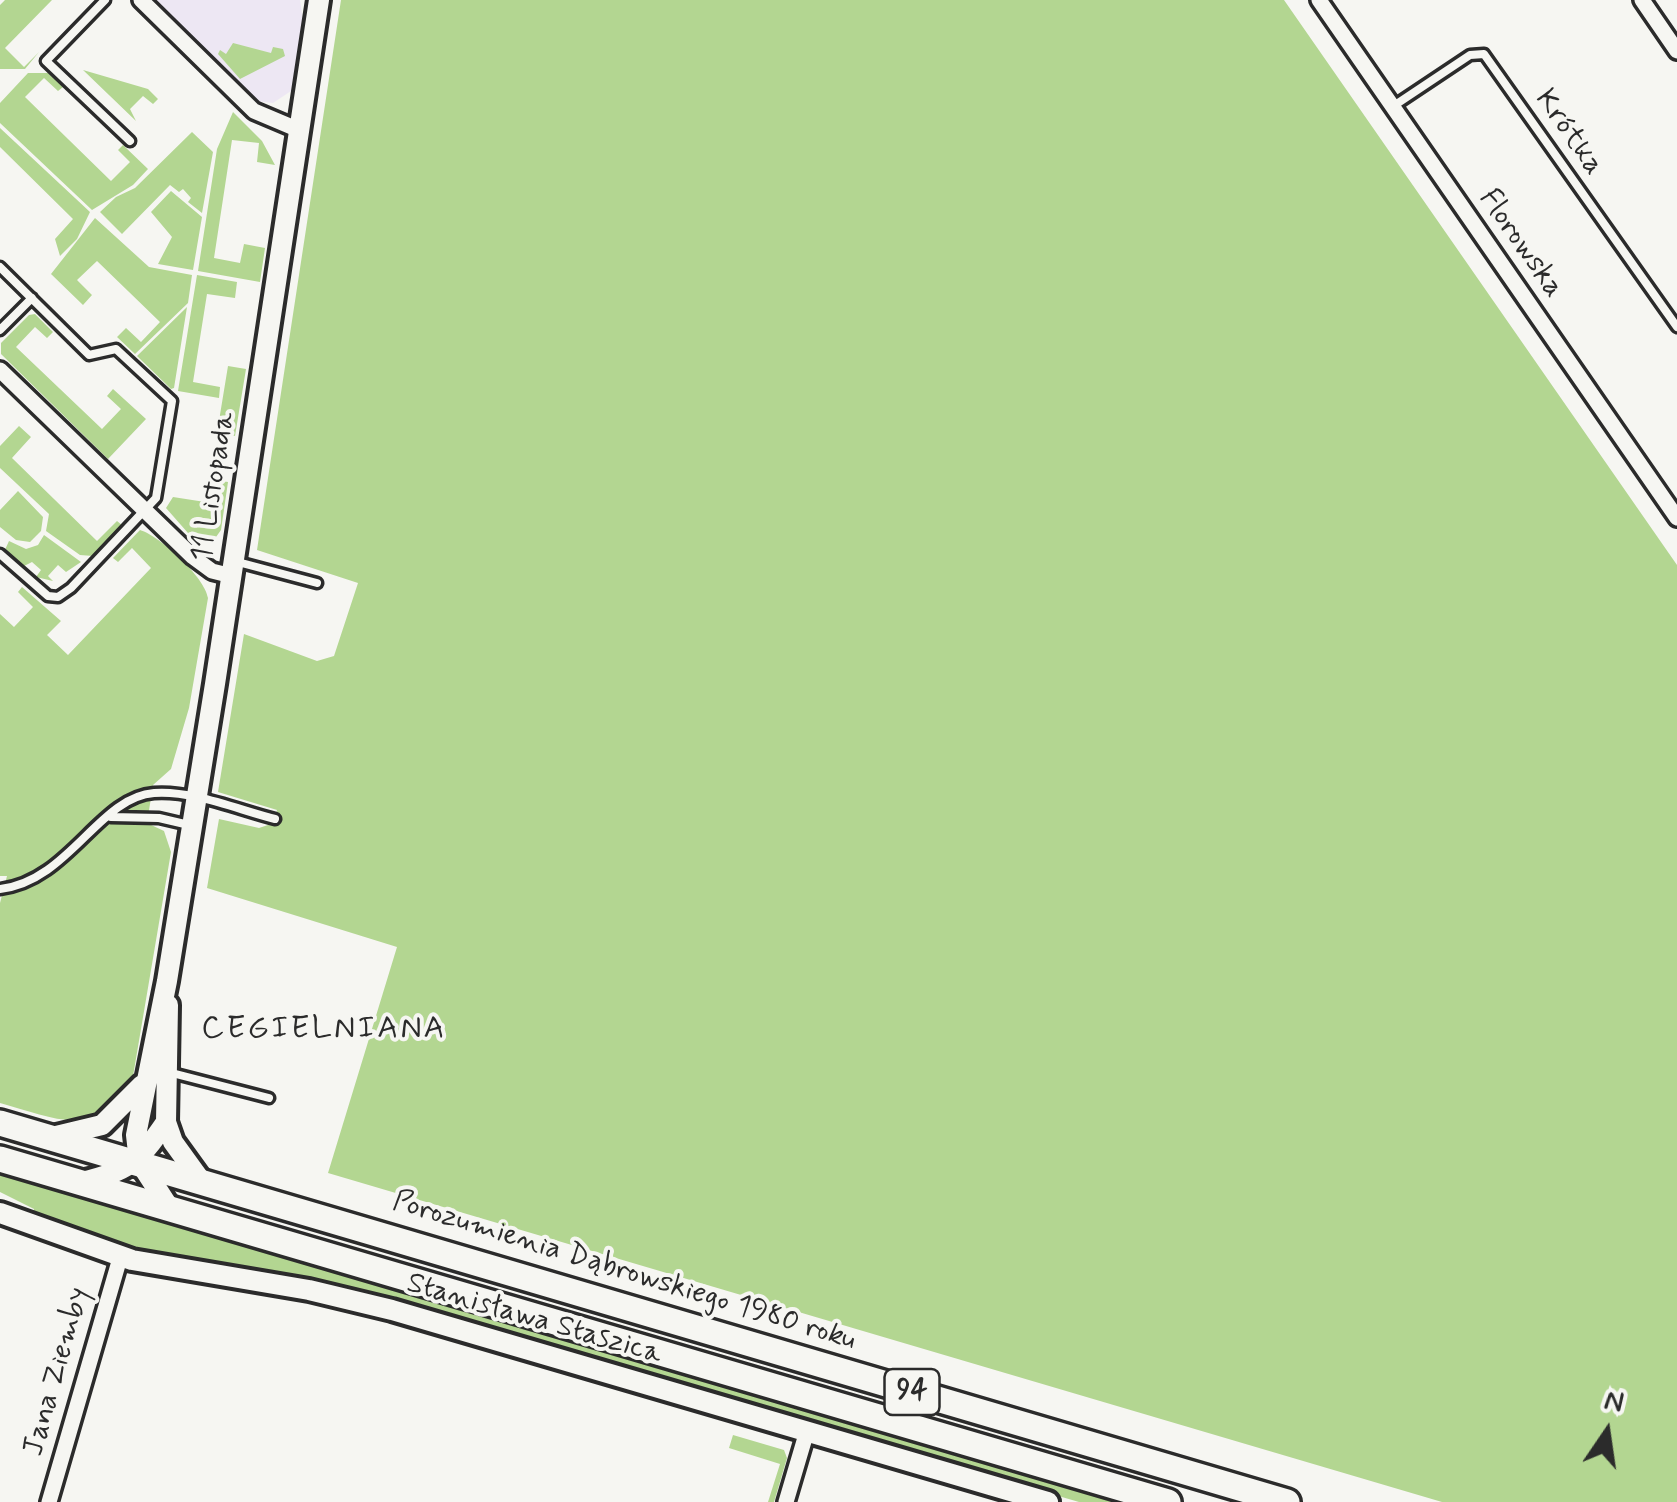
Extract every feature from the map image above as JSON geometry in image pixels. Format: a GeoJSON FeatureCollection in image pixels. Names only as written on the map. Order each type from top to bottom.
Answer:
{"type":"FeatureCollection","features":[{"type":"Feature","properties":{"kind":"main road","name":"Porozumienia Dąbrowskiego 1980 roku"},"geometry":{"type":"LineString","coordinates":[[0,1122],[1287,1502]]}},
{"type":"Feature","properties":{"kind":"main road","name":"94"},"geometry":{"type":"LineString","coordinates":[[0,1159],[1168,1502]]}},
{"type":"Feature","properties":{"kind":"street"},"geometry":{"type":"LineString","coordinates":[[141,0],[260,116],[300,130]]}},
{"type":"Feature","properties":{"kind":"street"},"geometry":{"type":"LineString","coordinates":[[1642,0],[1677,51]]}},
{"type":"Feature","properties":{"kind":"street","name":"Florowska"},"geometry":{"type":"LineString","coordinates":[[1326,2],[1392,107],[1677,518]]}},
{"type":"Feature","properties":{"kind":"street","name":"11 Listopada"},"geometry":{"type":"LineString","coordinates":[[138,1161],[136,1135],[143,1084],[166,982],[233,568],[300,130],[315,5]]}},
{"type":"Feature","properties":{"kind":"street"},"geometry":{"type":"LineString","coordinates":[[0,370],[202,564],[233,568]]}},
{"type":"Feature","properties":{"kind":"street","name":"11 Listopada"},"geometry":{"type":"LineString","coordinates":[[166,982],[166,1122]]}},
{"type":"Feature","properties":{"kind":"street"},"geometry":{"type":"LineString","coordinates":[[52,1138],[102,1125],[143,1084]]}},
{"type":"Feature","properties":{"kind":"street"},"geometry":{"type":"LineString","coordinates":[[80,1182],[115,1174],[138,1161],[166,1122]]}},
{"type":"Feature","properties":{"kind":"street"},"geometry":{"type":"LineString","coordinates":[[166,1122],[174,1142],[199,1178]]}},
{"type":"Feature","properties":{"kind":"street"},"geometry":{"type":"LineString","coordinates":[[138,1161],[168,1206]]}},
{"type":"Feature","properties":{"kind":"street","name":"Stanisława Staszica"},"geometry":{"type":"LineString","coordinates":[[0,1213],[120,1258],[342,1298],[1048,1502]]}},
{"type":"Feature","properties":{"kind":"street","name":"Jana Ziemby"},"geometry":{"type":"LineString","coordinates":[[48,1502],[120,1258]]}},
{"type":"Feature","properties":{"kind":"street"},"geometry":{"type":"LineString","coordinates":[[786,1502],[807,1431]]}},
{"type":"Feature","properties":{"kind":"lane"},"geometry":{"type":"LineString","coordinates":[[105,0],[46,61],[130,141]]}},
{"type":"Feature","properties":{"kind":"lane","name":"Krótka"},"geometry":{"type":"LineString","coordinates":[[1392,107],[1470,55],[1484,54],[1677,327]]}},
{"type":"Feature","properties":{"kind":"lane"},"geometry":{"type":"LineString","coordinates":[[0,268],[89,355],[116,349],[172,401],[156,498],[58,597],[43,594],[0,554]]}},
{"type":"Feature","properties":{"kind":"lane"},"geometry":{"type":"LineString","coordinates":[[0,330],[32,298]]}},
{"type":"Feature","properties":{"kind":"lane"},"geometry":{"type":"LineString","coordinates":[[233,568],[316,583]]}},
{"type":"Feature","properties":{"kind":"lane"},"geometry":{"type":"LineString","coordinates":[[0,889],[50,870],[137,797],[154,793],[193,799],[275,819]]}},
{"type":"Feature","properties":{"kind":"lane"},"geometry":{"type":"LineString","coordinates":[[110,817],[160,818],[190,826]]}},
{"type":"Feature","properties":{"kind":"lane"},"geometry":{"type":"LineString","coordinates":[[168,1072],[269,1098]]}},
{"type":"Feature","properties":{"kind":"shaded area"},"geometry":{"type":"Polygon","coordinates":[[[153,0],[300,0],[303,21],[291,91],[273,103],[255,101],[153,0]]]}},
{"type":"Feature","properties":{"kind":"green space"},"geometry":{"type":"Polygon","coordinates":[[[5,0],[52,0],[5,48],[24,67],[39,52],[25,69],[0,69],[0,5],[5,0]]]}},
{"type":"Feature","properties":{"kind":"green space"},"geometry":{"type":"Polygon","coordinates":[[[341,0],[1284,0],[1677,565],[1677,1502],[1442,1502],[328,1173],[397,947],[207,888],[219,819],[259,828],[274,823],[277,810],[218,792],[244,634],[317,661],[334,656],[358,583],[257,550],[341,0]]]}},
{"type":"Feature","properties":{"kind":"green space"},"geometry":{"type":"Polygon","coordinates":[[[233,43],[271,53],[273,47],[283,49],[285,56],[240,79],[218,54],[220,50],[226,54],[233,43]]]}},
{"type":"Feature","properties":{"kind":"green space"},"geometry":{"type":"Polygon","coordinates":[[[83,70],[148,89],[158,99],[153,104],[143,96],[130,109],[136,121],[83,70]]]}},
{"type":"Feature","properties":{"kind":"green space"},"geometry":{"type":"Polygon","coordinates":[[[28,73],[48,73],[63,87],[58,91],[44,78],[25,97],[111,181],[130,162],[118,150],[123,145],[148,169],[133,185],[92,210],[0,123],[0,103],[28,73]]]}},
{"type":"Feature","properties":{"kind":"green space"},"geometry":{"type":"Polygon","coordinates":[[[233,112],[262,141],[275,165],[257,162],[259,143],[232,140],[214,258],[240,263],[244,244],[265,248],[260,282],[198,271],[217,149],[233,112]]]}},
{"type":"Feature","properties":{"kind":"green space"},"geometry":{"type":"Polygon","coordinates":[[[0,128],[90,212],[77,239],[60,256],[55,239],[73,219],[0,147],[0,128]]]}},
{"type":"Feature","properties":{"kind":"green space"},"geometry":{"type":"Polygon","coordinates":[[[192,132],[213,152],[202,213],[188,202],[191,198],[183,189],[179,192],[170,185],[122,234],[100,212],[116,197],[135,188],[192,132]]]}},
{"type":"Feature","properties":{"kind":"green space"},"geometry":{"type":"Polygon","coordinates":[[[171,191],[202,217],[193,270],[158,264],[172,237],[151,212],[171,191]]]}},
{"type":"Feature","properties":{"kind":"green space"},"geometry":{"type":"Polygon","coordinates":[[[95,218],[149,267],[192,275],[188,303],[135,354],[117,337],[126,328],[141,342],[160,322],[97,261],[77,280],[92,295],[83,305],[51,274],[95,218]]]}},
{"type":"Feature","properties":{"kind":"green space"},"geometry":{"type":"Polygon","coordinates":[[[197,275],[237,282],[235,298],[207,294],[193,382],[220,387],[219,398],[178,391],[197,275]]]}},
{"type":"Feature","properties":{"kind":"green space"},"geometry":{"type":"Polygon","coordinates":[[[187,307],[174,388],[171,389],[137,356],[187,307]]]}},
{"type":"Feature","properties":{"kind":"green space"},"geometry":{"type":"Polygon","coordinates":[[[35,314],[53,332],[47,338],[35,327],[16,347],[102,429],[121,409],[107,396],[113,389],[146,419],[108,459],[1,354],[1,343],[29,315],[35,314]]]}},
{"type":"Feature","properties":{"kind":"green space"},"geometry":{"type":"Polygon","coordinates":[[[228,366],[246,369],[235,436],[217,433],[228,366]]]}},
{"type":"Feature","properties":{"kind":"green space"},"geometry":{"type":"Polygon","coordinates":[[[19,426],[31,437],[12,458],[97,541],[117,521],[123,526],[93,556],[80,555],[46,531],[49,514],[0,468],[0,446],[19,426]]]}},
{"type":"Feature","properties":{"kind":"green space"},"geometry":{"type":"Polygon","coordinates":[[[209,479],[228,482],[221,530],[211,544],[195,541],[166,508],[173,497],[205,502],[209,479]]]}},
{"type":"Feature","properties":{"kind":"green space"},"geometry":{"type":"Polygon","coordinates":[[[18,491],[43,517],[41,531],[30,542],[16,540],[0,527],[0,510],[18,491]]]}},
{"type":"Feature","properties":{"kind":"green space"},"geometry":{"type":"Polygon","coordinates":[[[140,530],[180,558],[199,579],[208,598],[189,708],[171,769],[153,785],[147,823],[164,831],[171,852],[132,1082],[104,1112],[89,1119],[56,1119],[0,1103],[0,903],[7,876],[0,876],[0,614],[14,627],[33,607],[18,592],[22,587],[61,621],[47,635],[68,655],[151,568],[132,548],[118,562],[113,558],[140,530]]]}},
{"type":"Feature","properties":{"kind":"green space"},"geometry":{"type":"Polygon","coordinates":[[[44,535],[81,562],[66,572],[58,565],[48,576],[53,581],[36,577],[41,570],[32,562],[20,568],[4,552],[9,541],[26,549],[38,545],[44,535]]]}},
{"type":"Feature","properties":{"kind":"green space"},"geometry":{"type":"Polygon","coordinates":[[[0,1169],[1128,1502],[1079,1502],[343,1287],[141,1252],[33,1215],[34,1209],[0,1192],[0,1169]]]}},
{"type":"Feature","properties":{"kind":"green space"},"geometry":{"type":"Polygon","coordinates":[[[733,1435],[784,1450],[787,1458],[774,1502],[768,1502],[780,1464],[729,1448],[733,1435]]]}},
{"type":"Feature","properties":{"kind":"district","name":"CEGIELNIANA"},"geometry":{"type":"Point","coordinates":[324,1030]}}]}
